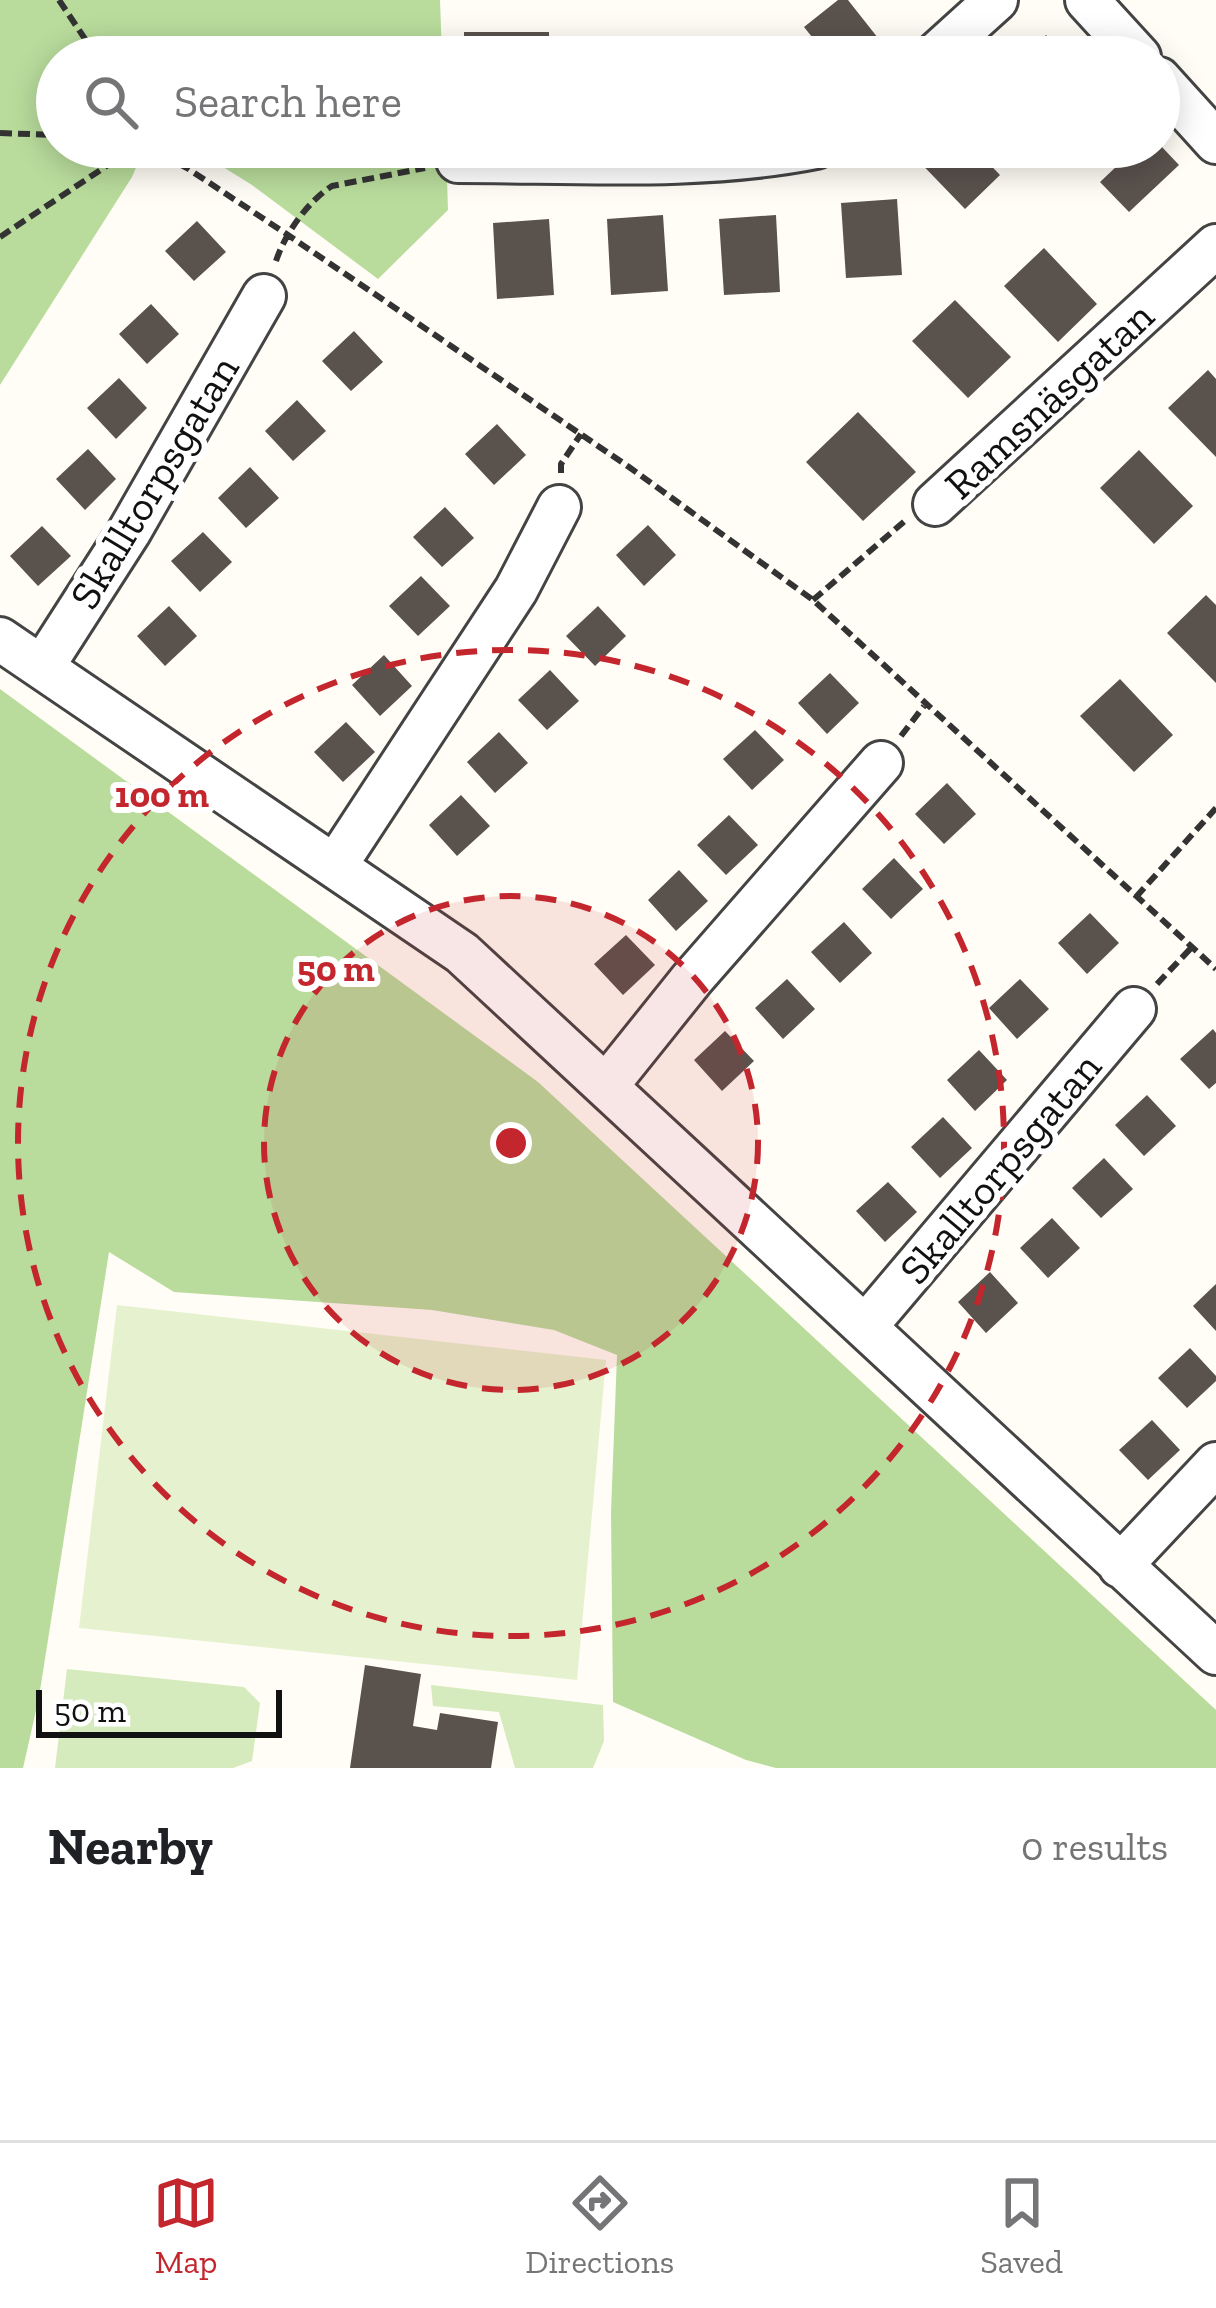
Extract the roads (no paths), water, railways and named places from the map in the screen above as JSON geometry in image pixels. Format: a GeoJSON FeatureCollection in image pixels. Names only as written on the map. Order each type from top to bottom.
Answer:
{"type":"FeatureCollection","features":[{"type":"Feature","properties":{"kind":"street"},"geometry":{"type":"LineString","coordinates":[[956,36],[996,0]]}},
{"type":"Feature","properties":{"kind":"street"},"geometry":{"type":"LineString","coordinates":[[1087,0],[1119,36]]}},
{"type":"Feature","properties":{"kind":"street"},"geometry":{"type":"LineString","coordinates":[[1180,103],[1216,142]]}},
{"type":"Feature","properties":{"kind":"street","name":"Ramsnäsgatan"},"geometry":{"type":"LineString","coordinates":[[935,504],[1216,246]]}},
{"type":"Feature","properties":{"kind":"street","name":"Skalltorpsgatan"},"geometry":{"type":"LineString","coordinates":[[43,666],[129,532],[264,296]]}},
{"type":"Feature","properties":{"kind":"street"},"geometry":{"type":"LineString","coordinates":[[335,866],[517,590],[559,507]]}},
{"type":"Feature","properties":{"kind":"street"},"geometry":{"type":"LineString","coordinates":[[0,639],[462,953],[1216,1653]]}},
{"type":"Feature","properties":{"kind":"street"},"geometry":{"type":"LineString","coordinates":[[607,1085],[692,979],[880,763]]}},
{"type":"Feature","properties":{"kind":"street","name":"Skalltorpsgatan"},"geometry":{"type":"LineString","coordinates":[[866,1327],[1134,1009]]}},
{"type":"Feature","properties":{"kind":"street"},"geometry":{"type":"LineString","coordinates":[[1120,1565],[1216,1464]]}}]}
